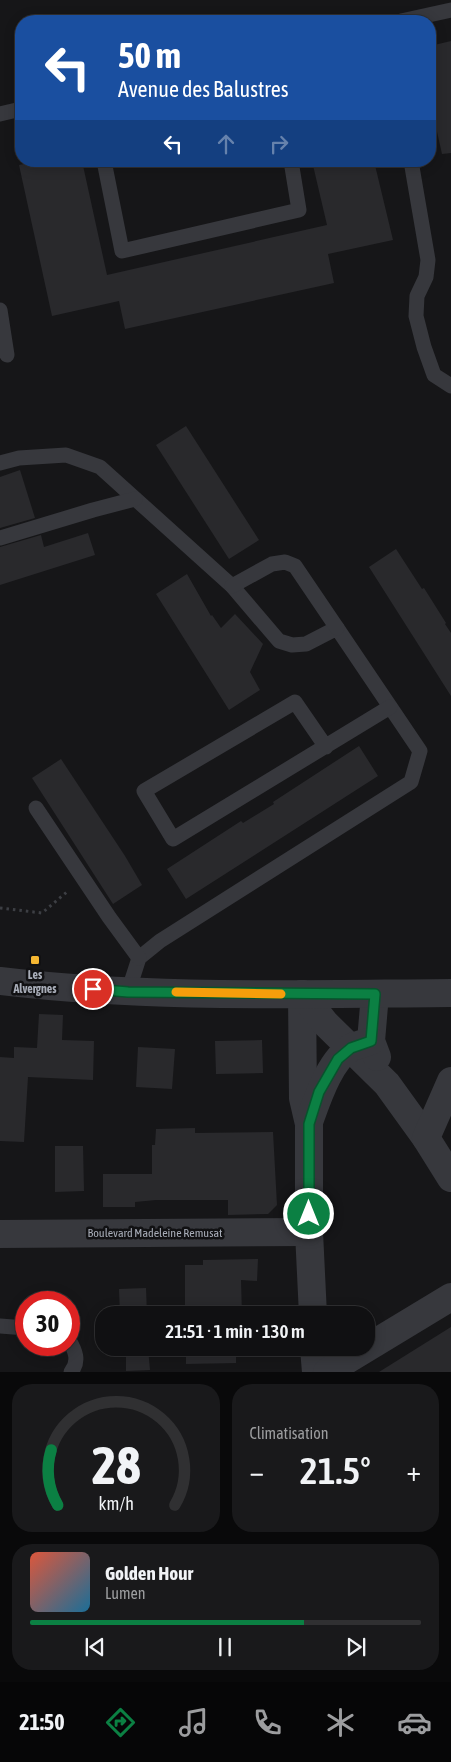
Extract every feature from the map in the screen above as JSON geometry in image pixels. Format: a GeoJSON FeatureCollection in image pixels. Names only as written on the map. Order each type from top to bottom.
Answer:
{"type":"FeatureCollection","features":[{"type":"Feature","properties":{"kind":"street"},"geometry":{"type":"LineString","coordinates":[[0,981],[128,992],[451,993]]}},
{"type":"Feature","properties":{"kind":"street"},"geometry":{"type":"LineString","coordinates":[[302,994],[325,1023],[361,1044],[426,1138],[451,1178]]}},
{"type":"Feature","properties":{"kind":"street"},"geometry":{"type":"LineString","coordinates":[[302,994],[303,1098],[309,1124],[309,1232],[313,1306]]}},
{"type":"Feature","properties":{"kind":"street"},"geometry":{"type":"LineString","coordinates":[[309,1124],[319,1092],[338,1059],[361,1044],[375,994]]}},
{"type":"Feature","properties":{"kind":"street"},"geometry":{"type":"LineString","coordinates":[[426,1138],[451,1081]]}},
{"type":"Feature","properties":{"kind":"street","name":"Boulevard Madeleine Remusat"},"geometry":{"type":"LineString","coordinates":[[0,1234],[309,1232]]}},
{"type":"Feature","properties":{"kind":"street"},"geometry":{"type":"LineString","coordinates":[[327,1372],[451,1297]]}},
{"type":"Feature","properties":{"kind":"street"},"geometry":{"type":"LineString","coordinates":[[315,1356],[316,1372]]}},
{"type":"Feature","properties":{"kind":"lane"},"geometry":{"type":"LineString","coordinates":[[428,15],[451,10]]}},
{"type":"Feature","properties":{"kind":"lane"},"geometry":{"type":"LineString","coordinates":[[0,114],[15,110]]}},
{"type":"Feature","properties":{"kind":"lane"},"geometry":{"type":"LineString","coordinates":[[105,167],[122,251],[299,210],[291,167]]}},
{"type":"Feature","properties":{"kind":"lane"},"geometry":{"type":"LineString","coordinates":[[412,167],[428,260],[426,277],[417,296],[416,316],[434,375],[451,386]]}},
{"type":"Feature","properties":{"kind":"lane"},"geometry":{"type":"LineString","coordinates":[[0,310],[7,355]]}},
{"type":"Feature","properties":{"kind":"lane"},"geometry":{"type":"LineString","coordinates":[[0,463],[19,458],[66,454],[100,467],[232,586],[279,641],[292,645],[306,644],[337,628]]}},
{"type":"Feature","properties":{"kind":"lane"},"geometry":{"type":"LineString","coordinates":[[0,538],[135,499]]}},
{"type":"Feature","properties":{"kind":"lane"},"geometry":{"type":"LineString","coordinates":[[128,992],[139,958],[160,941],[411,782],[420,751],[295,566],[285,562],[272,564],[232,586]]}},
{"type":"Feature","properties":{"kind":"lane"},"geometry":{"type":"LineString","coordinates":[[326,747],[295,702],[144,791],[173,839],[326,747],[390,707]]}},
{"type":"Feature","properties":{"kind":"lane"},"geometry":{"type":"LineString","coordinates":[[36,808],[139,958]]}},
{"type":"Feature","properties":{"kind":"lane"},"geometry":{"type":"LineString","coordinates":[[0,1326],[15,1327]]}},
{"type":"Feature","properties":{"kind":"lane"},"geometry":{"type":"LineString","coordinates":[[71,1372],[75,1368],[76,1356]]}},
{"type":"Feature","properties":{"kind":"path"},"geometry":{"type":"LineString","coordinates":[[0,908],[42,913],[83,878]]}},
{"type":"Feature","properties":{"kind":"building"},"geometry":{"type":"Polygon","coordinates":[[[451,41],[451,153],[442,154],[436,127],[436,45],[451,41]]]}},
{"type":"Feature","properties":{"kind":"building"},"geometry":{"type":"Polygon","coordinates":[[[19,167],[83,167],[107,275],[327,225],[313,167],[375,167],[393,240],[328,254],[334,283],[125,329],[119,301],[52,316],[19,167]]]}},
{"type":"Feature","properties":{"kind":"building"},"geometry":{"type":"Polygon","coordinates":[[[186,426],[259,540],[229,559],[156,445],[186,426]]]}},
{"type":"Feature","properties":{"kind":"building"},"geometry":{"type":"Polygon","coordinates":[[[20,470],[35,518],[0,528],[0,477],[20,470]]]}},
{"type":"Feature","properties":{"kind":"building"},"geometry":{"type":"Polygon","coordinates":[[[88,533],[95,555],[0,585],[0,547],[41,535],[44,547],[88,533]]]}},
{"type":"Feature","properties":{"kind":"building"},"geometry":{"type":"Polygon","coordinates":[[[396,549],[422,589],[424,588],[451,633],[451,696],[369,567],[396,549]]]}},
{"type":"Feature","properties":{"kind":"building"},"geometry":{"type":"Polygon","coordinates":[[[187,574],[211,616],[221,628],[235,614],[263,644],[250,672],[260,690],[229,710],[156,594],[187,574]]]}},
{"type":"Feature","properties":{"kind":"building"},"geometry":{"type":"Polygon","coordinates":[[[359,746],[378,776],[186,899],[167,869],[241,821],[243,823],[274,804],[273,802],[359,746]]]}},
{"type":"Feature","properties":{"kind":"building"},"geometry":{"type":"Polygon","coordinates":[[[61,759],[142,885],[113,904],[32,778],[61,759]]]}},
{"type":"Feature","properties":{"kind":"building"},"geometry":{"type":"Polygon","coordinates":[[[39,1014],[63,1015],[62,1040],[94,1041],[93,1080],[28,1077],[24,1142],[0,1141],[0,1057],[14,1058],[14,1047],[37,1048],[39,1014]]]}},
{"type":"Feature","properties":{"kind":"building"},"geometry":{"type":"Polygon","coordinates":[[[262,1040],[263,1073],[216,1074],[215,1041],[262,1040]]]}},
{"type":"Feature","properties":{"kind":"building"},"geometry":{"type":"Polygon","coordinates":[[[138,1047],[175,1049],[172,1089],[136,1087],[138,1047]]]}},
{"type":"Feature","properties":{"kind":"building"},"geometry":{"type":"Polygon","coordinates":[[[195,1128],[195,1133],[273,1132],[277,1205],[268,1214],[228,1215],[228,1200],[156,1200],[135,1202],[135,1207],[103,1207],[103,1174],[152,1174],[152,1145],[155,1145],[156,1129],[195,1128]]]}},
{"type":"Feature","properties":{"kind":"building"},"geometry":{"type":"Polygon","coordinates":[[[55,1146],[83,1146],[84,1191],[55,1192],[55,1146]]]}},
{"type":"Feature","properties":{"kind":"building"},"geometry":{"type":"Polygon","coordinates":[[[258,1259],[257,1281],[241,1280],[242,1306],[185,1306],[185,1265],[203,1265],[203,1260],[258,1259]]]}},
{"type":"Feature","properties":{"kind":"building"},"geometry":{"type":"Polygon","coordinates":[[[146,1288],[147,1306],[120,1306],[119,1289],[146,1288]]]}},
{"type":"Feature","properties":{"kind":"building"},"geometry":{"type":"Polygon","coordinates":[[[451,1327],[451,1372],[379,1372],[451,1327]]]}},
{"type":"Feature","properties":{"kind":"building"},"geometry":{"type":"Polygon","coordinates":[[[126,1356],[149,1356],[150,1370],[126,1371],[126,1356]]]}},
{"type":"Feature","properties":{"kind":"building"},"geometry":{"type":"Polygon","coordinates":[[[186,1356],[236,1356],[236,1363],[186,1364],[186,1356]]]}},
{"type":"Feature","properties":{"kind":"slow traffic"},"geometry":{"type":"LineString","coordinates":[[176,992],[281,994]]}},
{"type":"Feature","properties":{"kind":"place","name":"Les Alvergnes"},"geometry":{"type":"Point","coordinates":[35,960]}},
{"type":"Feature","properties":{"kind":"route"},"geometry":{"type":"LineString","coordinates":[[93,989],[128,992],[375,994],[371,1041],[351,1048],[338,1059],[319,1092],[309,1124],[309,1214]]}}]}
